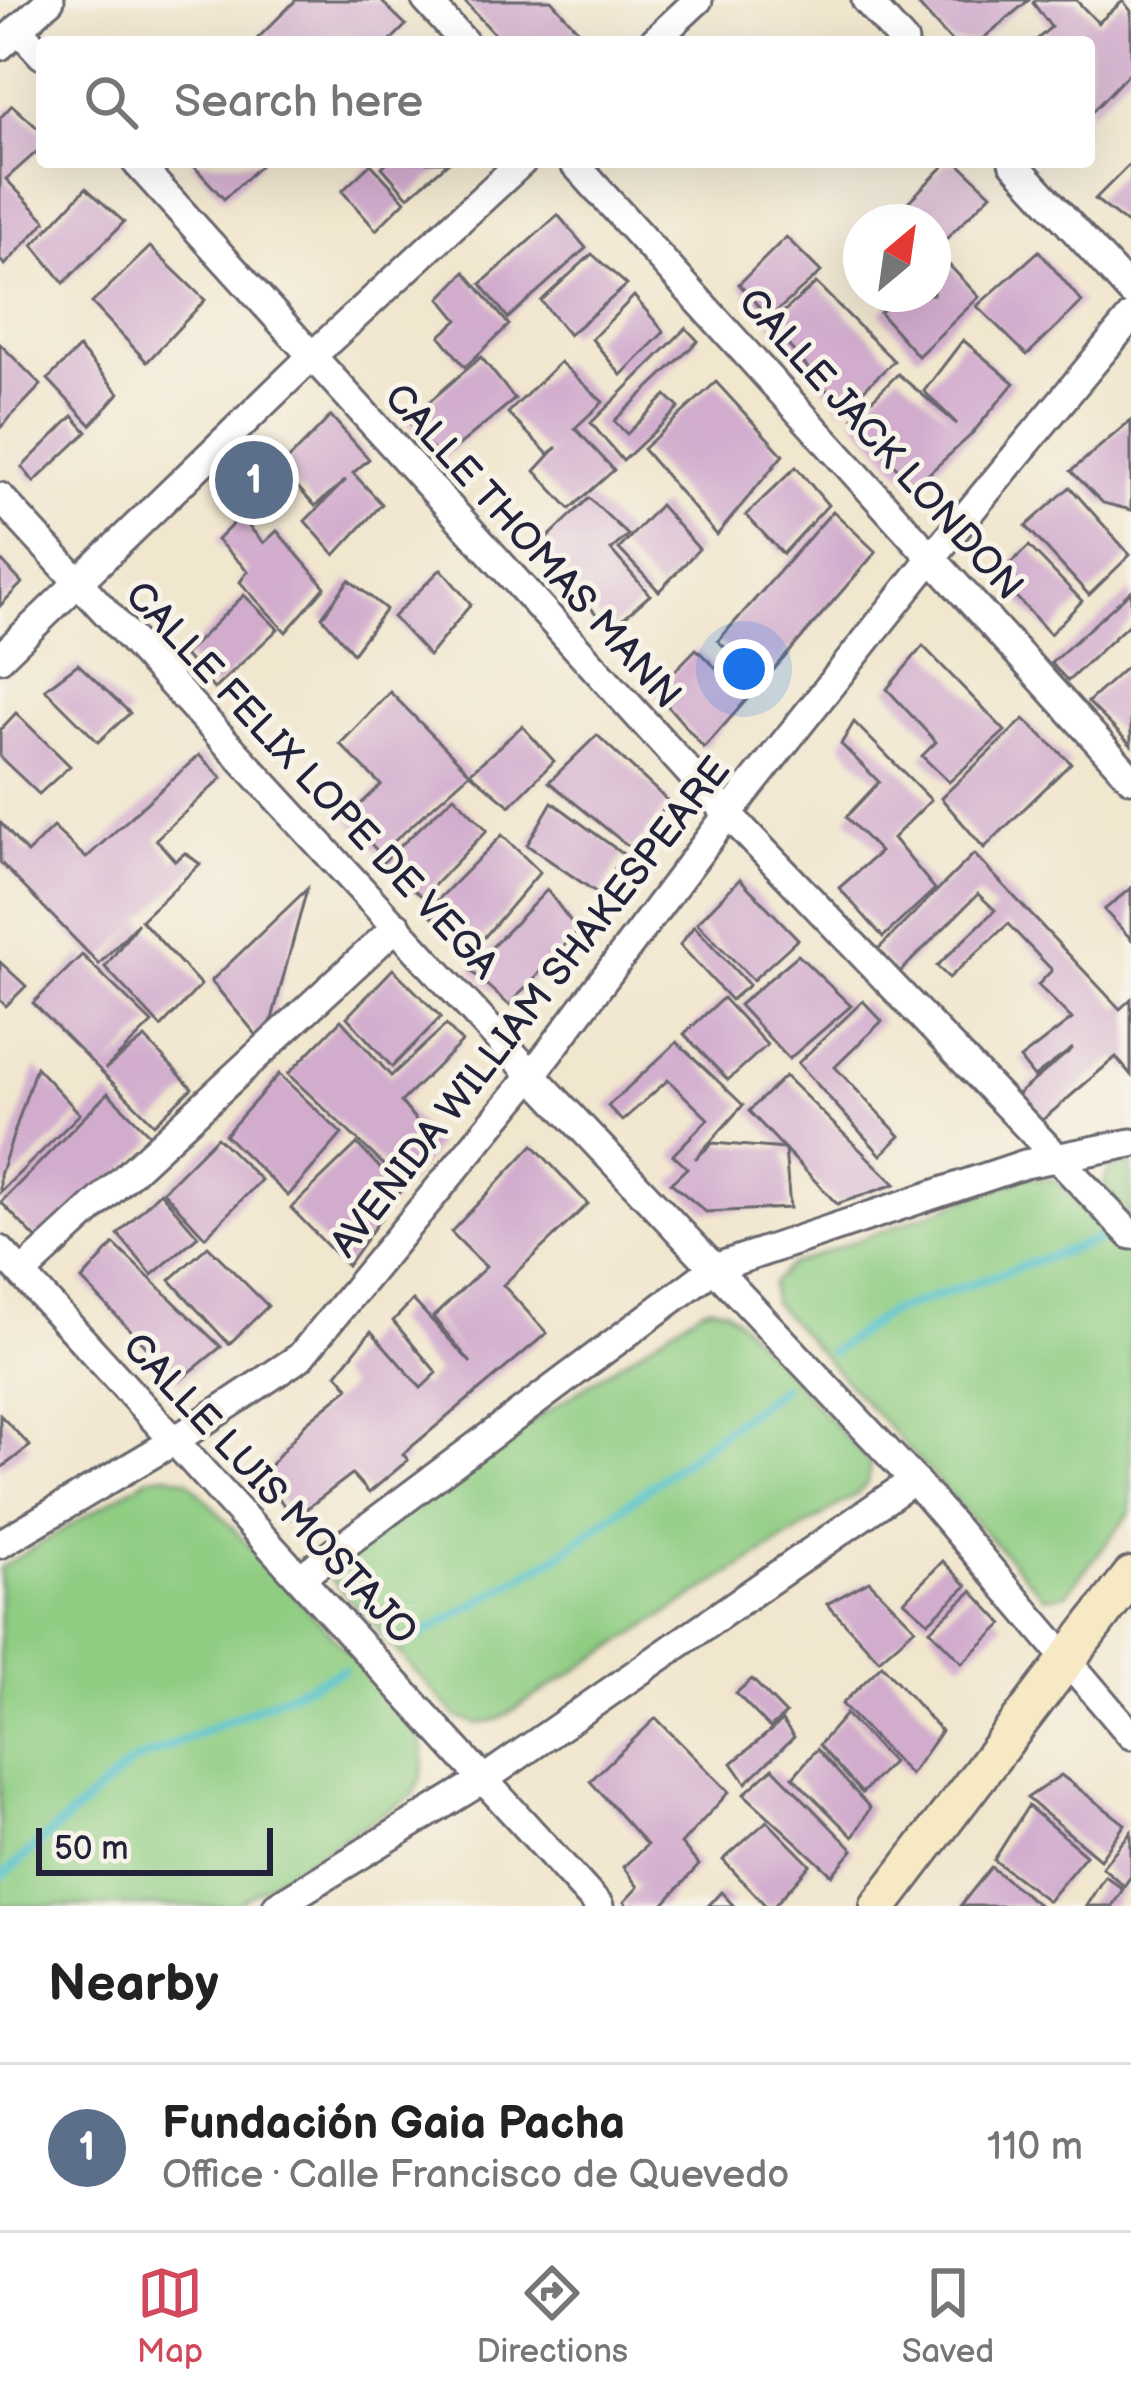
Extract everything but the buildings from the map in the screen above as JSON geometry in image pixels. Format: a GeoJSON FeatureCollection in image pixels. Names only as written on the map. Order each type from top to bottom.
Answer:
{"type":"FeatureCollection","features":[{"type":"Feature","properties":{"kind":"main road"},"geometry":{"type":"LineString","coordinates":[[879,1906],[1131,1576]]}},
{"type":"Feature","properties":{"kind":"street"},"geometry":{"type":"LineString","coordinates":[[36,53],[9,37],[50,0]]}},
{"type":"Feature","properties":{"kind":"street"},"geometry":{"type":"LineString","coordinates":[[426,0],[459,36]]}},
{"type":"Feature","properties":{"kind":"street"},"geometry":{"type":"LineString","coordinates":[[659,36],[698,0]]}},
{"type":"Feature","properties":{"kind":"street"},"geometry":{"type":"LineString","coordinates":[[866,0],[899,36]]}},
{"type":"Feature","properties":{"kind":"street","name":"CALLE THOMAS MANN"},"geometry":{"type":"LineString","coordinates":[[141,168],[728,814],[1131,1235]]}},
{"type":"Feature","properties":{"kind":"street"},"geometry":{"type":"LineString","coordinates":[[0,658],[310,358],[516,168]]}},
{"type":"Feature","properties":{"kind":"street","name":"CALLE JACK LONDON"},"geometry":{"type":"LineString","coordinates":[[578,168],[1131,778]]}},
{"type":"Feature","properties":{"kind":"street"},"geometry":{"type":"LineString","coordinates":[[1018,168],[1131,292]]}},
{"type":"Feature","properties":{"kind":"street","name":"AVENIDA WILLIAM SHAKESPEARE"},"geometry":{"type":"LineString","coordinates":[[0,1544],[174,1441],[300,1357],[532,1075],[728,814],[1131,316]]}},
{"type":"Feature","properties":{"kind":"street","name":"CALLE FELIX LOPE DE VEGA"},"geometry":{"type":"LineString","coordinates":[[0,496],[532,1075],[914,1480],[1131,1735]]}},
{"type":"Feature","properties":{"kind":"street"},"geometry":{"type":"LineString","coordinates":[[22,1273],[397,926]]}},
{"type":"Feature","properties":{"kind":"street"},"geometry":{"type":"LineString","coordinates":[[300,1578],[714,1268],[1025,1164],[1131,1143]]}},
{"type":"Feature","properties":{"kind":"street","name":"CALLE LUIS MOSTAJO"},"geometry":{"type":"LineString","coordinates":[[0,1250],[599,1906]]}},
{"type":"Feature","properties":{"kind":"street"},"geometry":{"type":"LineString","coordinates":[[277,1906],[486,1778],[914,1480]]}},
{"type":"Feature","properties":{"kind":"green space"},"geometry":{"type":"Polygon","coordinates":[[[1131,1162],[1131,1218],[1104,1186],[1108,1170],[1131,1162]]]}},
{"type":"Feature","properties":{"kind":"green space"},"geometry":{"type":"Polygon","coordinates":[[[1027,1177],[1054,1180],[1131,1255],[1131,1512],[1066,1594],[1044,1597],[773,1302],[772,1283],[790,1265],[1027,1177]]]}},
{"type":"Feature","properties":{"kind":"green space"},"geometry":{"type":"Polygon","coordinates":[[[712,1306],[737,1319],[870,1463],[868,1482],[857,1494],[499,1719],[479,1724],[458,1718],[331,1579],[328,1565],[338,1552],[712,1306]]]}},
{"type":"Feature","properties":{"kind":"green space"},"geometry":{"type":"Polygon","coordinates":[[[150,1477],[188,1480],[413,1723],[423,1751],[421,1776],[412,1796],[233,1906],[0,1906],[0,1568],[150,1477]]]}},
{"type":"Feature","properties":{"kind":"waterway"},"geometry":{"type":"LineString","coordinates":[[831,1352],[888,1313],[1105,1237]]}},
{"type":"Feature","properties":{"kind":"waterway"},"geometry":{"type":"LineString","coordinates":[[403,1645],[558,1556],[782,1387]]}},
{"type":"Feature","properties":{"kind":"waterway"},"geometry":{"type":"LineString","coordinates":[[0,1878],[131,1763],[343,1670]]}},
{"type":"Feature","properties":{"kind":"place","name":"Fundación Gaia Pacha"},"geometry":{"type":"Point","coordinates":[254,480]}}]}
